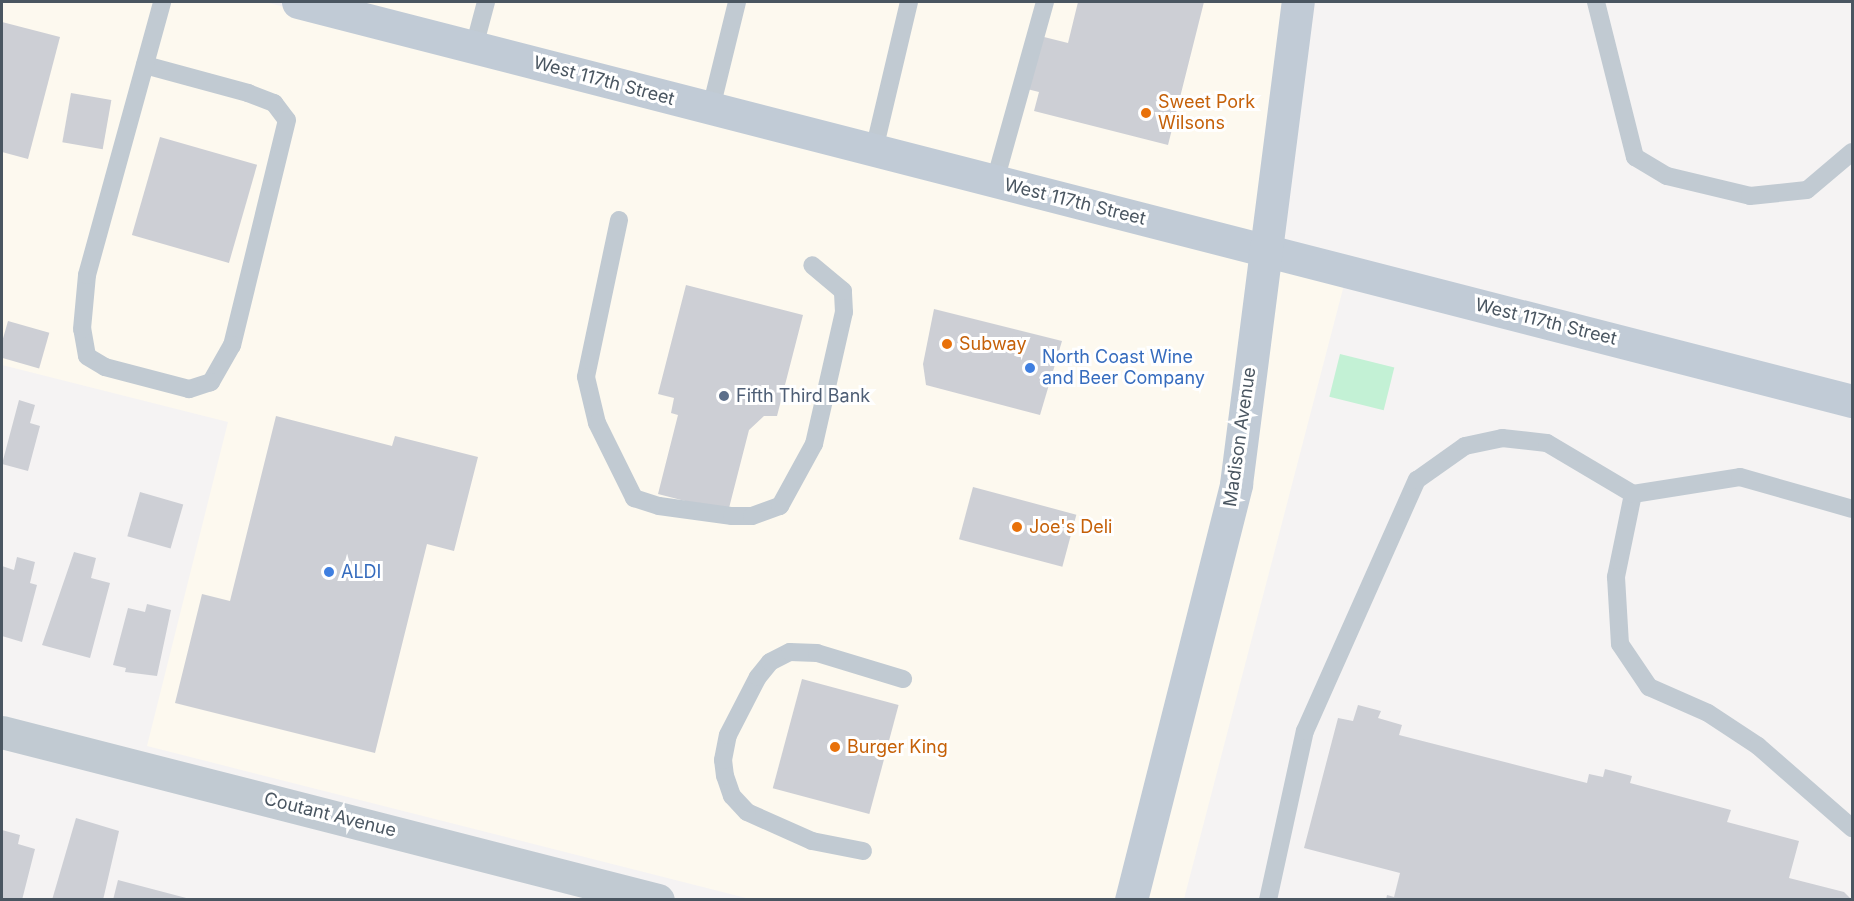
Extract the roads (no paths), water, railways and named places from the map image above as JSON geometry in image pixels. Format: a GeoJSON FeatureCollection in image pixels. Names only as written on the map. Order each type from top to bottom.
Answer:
{"type":"FeatureCollection","features":[{"type":"Feature","properties":{"kind":"main road","name":"West 117th Street"},"geometry":{"type":"LineString","coordinates":[[298,2],[360,9],[474,46],[1852,400]]}},
{"type":"Feature","properties":{"kind":"main road","name":"Madison Avenue"},"geometry":{"type":"LineString","coordinates":[[1131,900],[1236,484],[1298,2]]}},
{"type":"Feature","properties":{"kind":"street","name":"Coutant Avenue"},"geometry":{"type":"LineString","coordinates":[[2,732],[658,900]]}},
{"type":"Feature","properties":{"kind":"lane"},"geometry":{"type":"LineString","coordinates":[[145,65],[248,93],[274,103],[287,120],[232,345],[211,382],[189,389],[105,367],[87,356],[82,329],[87,275],[162,2]]}},
{"type":"Feature","properties":{"kind":"lane"},"geometry":{"type":"LineString","coordinates":[[474,46],[486,2]]}},
{"type":"Feature","properties":{"kind":"lane"},"geometry":{"type":"LineString","coordinates":[[711,108],[737,2]]}},
{"type":"Feature","properties":{"kind":"lane"},"geometry":{"type":"LineString","coordinates":[[874,150],[909,2]]}},
{"type":"Feature","properties":{"kind":"lane"},"geometry":{"type":"LineString","coordinates":[[995,181],[1045,2]]}},
{"type":"Feature","properties":{"kind":"lane"},"geometry":{"type":"LineString","coordinates":[[1596,2],[1635,156],[1659,171],[1750,196],[1807,190],[1852,152]]}},
{"type":"Feature","properties":{"kind":"lane"},"geometry":{"type":"LineString","coordinates":[[619,220],[586,377],[597,423],[634,498],[732,516],[752,516],[780,506],[814,444],[844,312],[843,291],[812,265]]}},
{"type":"Feature","properties":{"kind":"lane"},"geometry":{"type":"LineString","coordinates":[[1268,900],[1305,731],[1417,480],[1465,446],[1502,438],[1547,443],[1634,494],[1740,477],[1852,509]]}},
{"type":"Feature","properties":{"kind":"lane"},"geometry":{"type":"LineString","coordinates":[[1634,494],[1616,577],[1620,644],[1649,687],[1708,713],[1758,746],[1852,828]]}},
{"type":"Feature","properties":{"kind":"lane"},"geometry":{"type":"LineString","coordinates":[[863,850],[812,841],[747,812],[732,796],[725,776],[723,760],[728,735],[758,677],[770,662],[790,652],[817,653],[903,679]]}},
{"type":"Feature","properties":{"kind":"place","name":"Sweet Pork Wilsons"},"geometry":{"type":"Point","coordinates":[1146,113]}},
{"type":"Feature","properties":{"kind":"place","name":"Subway"},"geometry":{"type":"Point","coordinates":[947,344]}},
{"type":"Feature","properties":{"kind":"place","name":"North Coast Wine and Beer Company"},"geometry":{"type":"Point","coordinates":[1030,368]}},
{"type":"Feature","properties":{"kind":"place","name":"Fifth Third Bank"},"geometry":{"type":"Point","coordinates":[724,396]}},
{"type":"Feature","properties":{"kind":"place","name":"Joe's Deli"},"geometry":{"type":"Point","coordinates":[1017,527]}},
{"type":"Feature","properties":{"kind":"place","name":"ALDI"},"geometry":{"type":"Point","coordinates":[329,572]}},
{"type":"Feature","properties":{"kind":"place","name":"Burger King"},"geometry":{"type":"Point","coordinates":[835,747]}}]}
